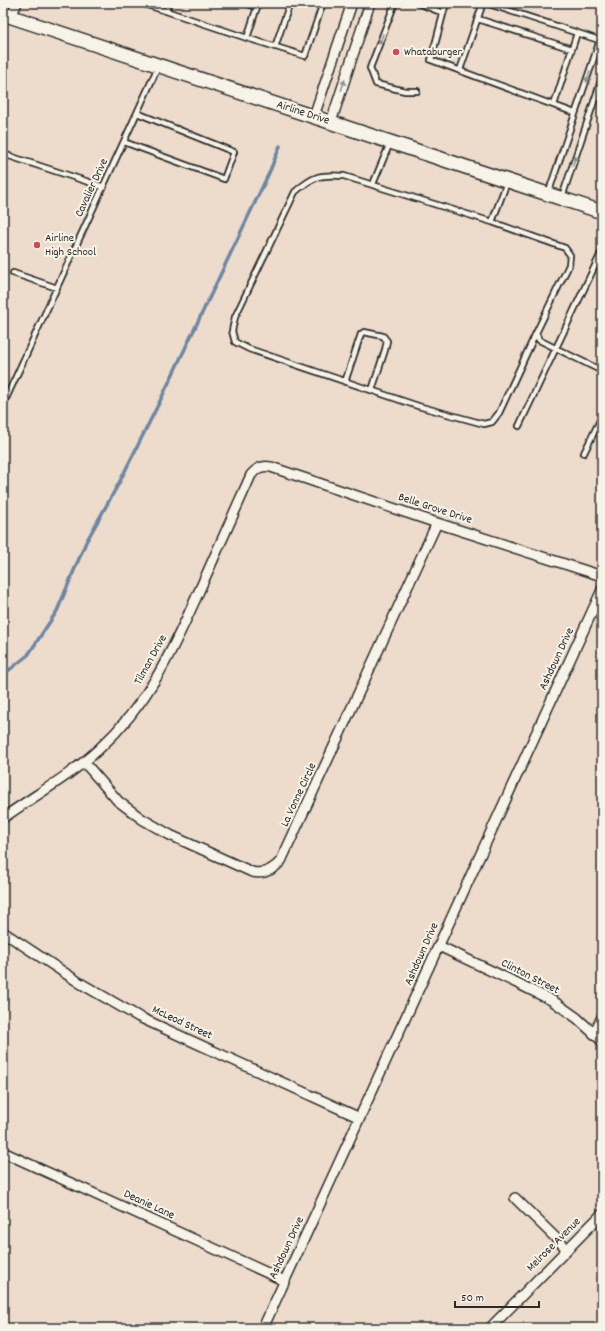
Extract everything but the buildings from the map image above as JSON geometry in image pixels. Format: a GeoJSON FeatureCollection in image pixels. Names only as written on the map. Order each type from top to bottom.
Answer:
{"type":"FeatureCollection","features":[{"type":"Feature","properties":{"kind":"main road","name":"Airline Drive"},"geometry":{"type":"LineString","coordinates":[[7,16],[602,212]]}},
{"type":"Feature","properties":{"kind":"street"},"geometry":{"type":"LineString","coordinates":[[7,16],[17,3]]}},
{"type":"Feature","properties":{"kind":"street"},"geometry":{"type":"LineString","coordinates":[[314,116],[352,3]]}},
{"type":"Feature","properties":{"kind":"street"},"geometry":{"type":"LineString","coordinates":[[331,122],[370,3]]}},
{"type":"Feature","properties":{"kind":"street","name":"Belle Grove Drive"},"geometry":{"type":"LineString","coordinates":[[261,466],[272,467],[437,523],[602,576]]}},
{"type":"Feature","properties":{"kind":"street","name":"Tilman Drive"},"geometry":{"type":"LineString","coordinates":[[3,818],[84,762],[116,733],[142,701],[154,682],[177,638],[251,475],[261,466]]}},
{"type":"Feature","properties":{"kind":"street","name":"La Vonne Circle"},"geometry":{"type":"LineString","coordinates":[[84,762],[118,801],[142,819],[170,835],[252,872],[258,874],[271,870],[281,861],[437,523]]}},
{"type":"Feature","properties":{"kind":"street","name":"Ashdown Drive"},"geometry":{"type":"LineString","coordinates":[[263,1328],[602,590]]}},
{"type":"Feature","properties":{"kind":"street","name":"McLeod Street"},"geometry":{"type":"LineString","coordinates":[[3,932],[80,983],[133,1014],[360,1118]]}},
{"type":"Feature","properties":{"kind":"street","name":"Clinton Street"},"geometry":{"type":"LineString","coordinates":[[439,946],[517,982],[553,1001],[577,1018],[602,1041]]}},
{"type":"Feature","properties":{"kind":"street"},"geometry":{"type":"LineString","coordinates":[[594,1034],[602,1017]]}},
{"type":"Feature","properties":{"kind":"street","name":"Deanie Lane"},"geometry":{"type":"LineString","coordinates":[[3,1152],[285,1281]]}},
{"type":"Feature","properties":{"kind":"street"},"geometry":{"type":"LineString","coordinates":[[515,1198],[567,1249]]}},
{"type":"Feature","properties":{"kind":"street","name":"Melrose Avenue"},"geometry":{"type":"LineString","coordinates":[[490,1328],[602,1214]]}},
{"type":"Feature","properties":{"kind":"lane"},"geometry":{"type":"LineString","coordinates":[[141,3],[305,56],[323,3]]}},
{"type":"Feature","properties":{"kind":"lane"},"geometry":{"type":"LineString","coordinates":[[166,11],[169,3]]}},
{"type":"Feature","properties":{"kind":"lane"},"geometry":{"type":"LineString","coordinates":[[244,3],[258,5],[247,38]]}},
{"type":"Feature","properties":{"kind":"lane"},"geometry":{"type":"LineString","coordinates":[[275,47],[290,3]]}},
{"type":"Feature","properties":{"kind":"lane"},"geometry":{"type":"LineString","coordinates":[[395,3],[370,68],[376,84],[405,91],[417,91]]}},
{"type":"Feature","properties":{"kind":"lane"},"geometry":{"type":"LineString","coordinates":[[418,3],[443,13]]}},
{"type":"Feature","properties":{"kind":"lane"},"geometry":{"type":"LineString","coordinates":[[446,3],[431,60],[576,113]]}},
{"type":"Feature","properties":{"kind":"lane"},"geometry":{"type":"LineString","coordinates":[[460,70],[483,3]]}},
{"type":"Feature","properties":{"kind":"lane"},"geometry":{"type":"LineString","coordinates":[[490,4],[601,40],[548,194]]}},
{"type":"Feature","properties":{"kind":"lane"},"geometry":{"type":"LineString","coordinates":[[478,19],[572,49]]}},
{"type":"Feature","properties":{"kind":"lane"},"geometry":{"type":"LineString","coordinates":[[554,105],[577,33]]}},
{"type":"Feature","properties":{"kind":"lane","name":"Cavalier Drive"},"geometry":{"type":"LineString","coordinates":[[3,405],[159,65]]}},
{"type":"Feature","properties":{"kind":"lane"},"geometry":{"type":"LineString","coordinates":[[562,198],[602,78]]}},
{"type":"Feature","properties":{"kind":"lane"},"geometry":{"type":"LineString","coordinates":[[124,142],[224,179],[234,152],[137,113]]}},
{"type":"Feature","properties":{"kind":"lane"},"geometry":{"type":"LineString","coordinates":[[373,184],[391,142]]}},
{"type":"Feature","properties":{"kind":"lane"},"geometry":{"type":"LineString","coordinates":[[3,154],[104,187]]}},
{"type":"Feature","properties":{"kind":"lane"},"geometry":{"type":"LineString","coordinates":[[326,174],[344,176],[492,222],[565,248],[570,255],[569,265],[499,413],[492,422],[484,424],[418,406],[249,349],[234,342],[232,331],[235,317],[295,192],[307,182],[326,174]]}},
{"type":"Feature","properties":{"kind":"lane"},"geometry":{"type":"LineString","coordinates":[[492,222],[508,180]]}},
{"type":"Feature","properties":{"kind":"lane"},"geometry":{"type":"LineString","coordinates":[[519,426],[601,253]]}},
{"type":"Feature","properties":{"kind":"lane"},"geometry":{"type":"LineString","coordinates":[[13,272],[57,288]]}},
{"type":"Feature","properties":{"kind":"lane"},"geometry":{"type":"LineString","coordinates":[[345,382],[361,334],[364,332],[383,336],[387,341],[372,390]]}},
{"type":"Feature","properties":{"kind":"lane"},"geometry":{"type":"LineString","coordinates":[[536,333],[539,340],[602,371]]}},
{"type":"Feature","properties":{"kind":"lane"},"geometry":{"type":"LineString","coordinates":[[584,453],[602,416]]}},
{"type":"Feature","properties":{"kind":"waterway"},"geometry":{"type":"LineString","coordinates":[[3,675],[28,655],[57,611],[86,542],[119,483],[160,401],[269,173],[280,146]]}},
{"type":"Feature","properties":{"kind":"place","name":"Whataburger"},"geometry":{"type":"Point","coordinates":[396,52]}},
{"type":"Feature","properties":{"kind":"place","name":"Airline High School"},"geometry":{"type":"Point","coordinates":[37,245]}}]}
